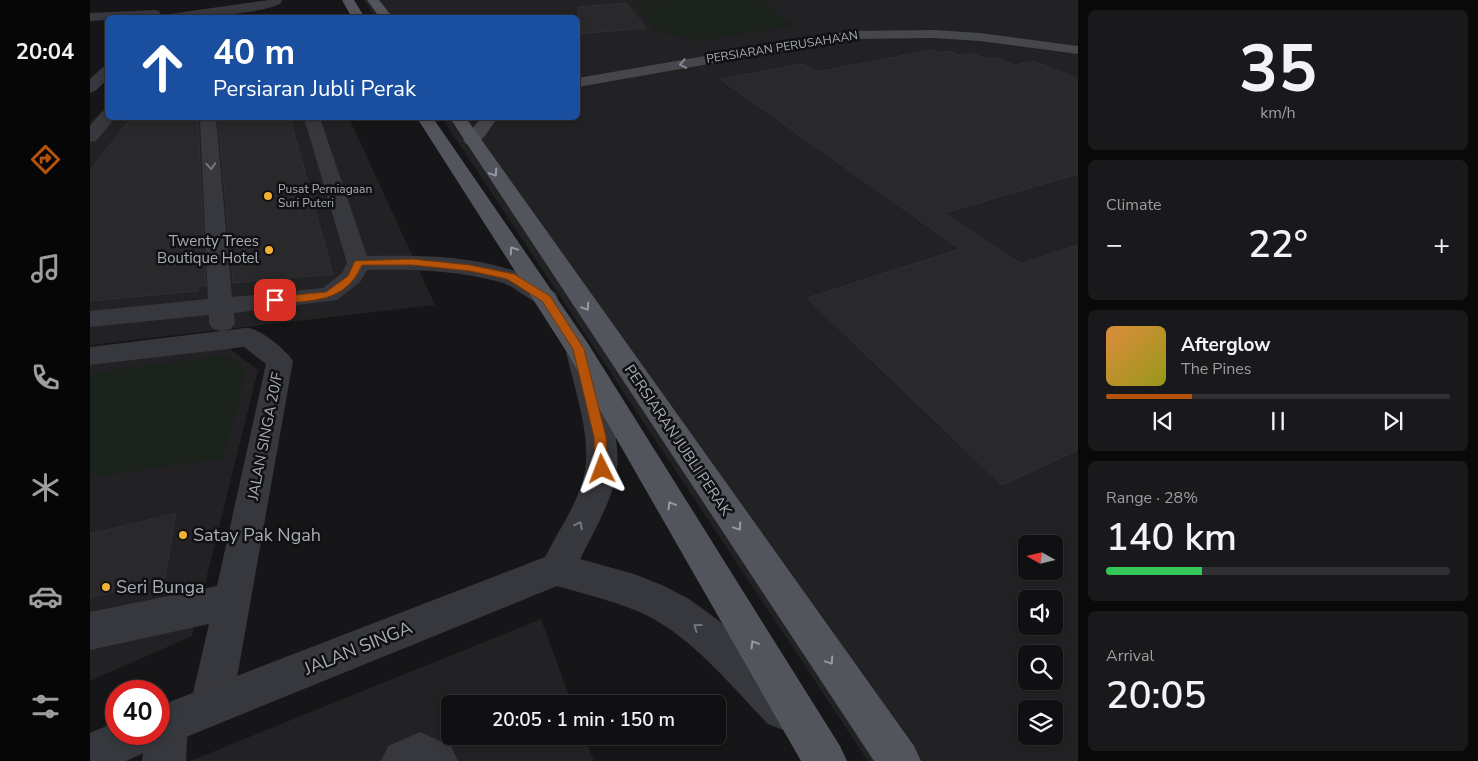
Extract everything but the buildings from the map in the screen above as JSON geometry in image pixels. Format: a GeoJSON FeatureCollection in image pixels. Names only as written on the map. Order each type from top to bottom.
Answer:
{"type":"FeatureCollection","features":[{"type":"Feature","properties":{"kind":"main road"},"geometry":{"type":"LineString","coordinates":[[348,0],[357,15]]}},
{"type":"Feature","properties":{"kind":"main road"},"geometry":{"type":"LineString","coordinates":[[373,0],[385,15]]}},
{"type":"Feature","properties":{"kind":"main road","name":"PERSIARAN PERUSAHAAN"},"geometry":{"type":"LineString","coordinates":[[580,69],[863,25],[982,28],[1078,42]]}},
{"type":"Feature","properties":{"kind":"main road","name":"PERSIARAN PERUSAHAAN"},"geometry":{"type":"LineString","coordinates":[[580,82],[850,35],[934,34],[980,37],[1078,50]]}},
{"type":"Feature","properties":{"kind":"main road"},"geometry":{"type":"LineString","coordinates":[[426,120],[578,349],[816,747]]}},
{"type":"Feature","properties":{"kind":"main road","name":"PERSIARAN JUBLI PERAK"},"geometry":{"type":"LineString","coordinates":[[473,125],[899,761]]}},
{"type":"Feature","properties":{"kind":"street"},"geometry":{"type":"LineString","coordinates":[[156,15],[157,0]]}},
{"type":"Feature","properties":{"kind":"street"},"geometry":{"type":"LineString","coordinates":[[192,15],[271,4],[276,2],[275,0]]}},
{"type":"Feature","properties":{"kind":"street"},"geometry":{"type":"LineString","coordinates":[[90,18],[105,18]]}},
{"type":"Feature","properties":{"kind":"street"},"geometry":{"type":"LineString","coordinates":[[90,88],[105,73]]}},
{"type":"Feature","properties":{"kind":"street"},"geometry":{"type":"LineString","coordinates":[[90,137],[105,119]]}},
{"type":"Feature","properties":{"kind":"street"},"geometry":{"type":"LineString","coordinates":[[208,120],[222,306],[222,340]]}},
{"type":"Feature","properties":{"kind":"street"},"geometry":{"type":"LineString","coordinates":[[90,319],[328,295],[352,277],[358,263],[313,120]]}},
{"type":"Feature","properties":{"kind":"street"},"geometry":{"type":"LineString","coordinates":[[358,263],[412,262],[470,268],[510,277],[546,298]]}},
{"type":"Feature","properties":{"kind":"street","name":"JALAN SINGA 20/F"},"geometry":{"type":"LineString","coordinates":[[90,356],[249,337],[280,361],[211,706]]}},
{"type":"Feature","properties":{"kind":"street"},"geometry":{"type":"LineString","coordinates":[[578,349],[600,437],[602,469],[593,496],[557,569],[647,597],[674,611],[704,632],[816,747]]}},
{"type":"Feature","properties":{"kind":"street","name":"JALAN SINGA"},"geometry":{"type":"LineString","coordinates":[[170,729],[211,706],[557,569]]}},
{"type":"Feature","properties":{"kind":"street"},"geometry":{"type":"LineString","coordinates":[[90,631],[232,601]]}},
{"type":"Feature","properties":{"kind":"street","name":"JALAN SINGA"},"geometry":{"type":"LineString","coordinates":[[90,754],[124,745]]}},
{"type":"Feature","properties":{"kind":"street"},"geometry":{"type":"LineString","coordinates":[[403,761],[420,753],[436,761]]}},
{"type":"Feature","properties":{"kind":"shaded area"},"geometry":{"type":"Polygon","coordinates":[[[364,0],[1078,0],[1078,761],[868,761],[443,120],[580,120],[580,15],[374,15],[364,0]]]}},
{"type":"Feature","properties":{"kind":"shaded area"},"geometry":{"type":"Polygon","coordinates":[[[670,0],[763,0],[795,26],[697,41],[654,31],[632,3],[670,0]]]}},
{"type":"Feature","properties":{"kind":"shaded area"},"geometry":{"type":"Polygon","coordinates":[[[105,107],[105,120],[350,120],[435,305],[90,345],[90,123],[105,107]]]}},
{"type":"Feature","properties":{"kind":"shaded area"},"geometry":{"type":"Polygon","coordinates":[[[229,348],[258,370],[192,636],[90,681],[90,365],[229,348]]]}},
{"type":"Feature","properties":{"kind":"shaded area"},"geometry":{"type":"Polygon","coordinates":[[[226,355],[246,372],[224,458],[90,478],[90,373],[226,355]]]}},
{"type":"Feature","properties":{"kind":"shaded area"},"geometry":{"type":"Polygon","coordinates":[[[541,619],[569,695],[441,695],[441,745],[588,745],[594,761],[190,761],[541,619]]]}},
{"type":"Feature","properties":{"kind":"place","name":"Pusat Perniagaan Suri Puteri"},"geometry":{"type":"Point","coordinates":[268,196]}},
{"type":"Feature","properties":{"kind":"place","name":"Twenty Trees Boutique Hotel"},"geometry":{"type":"Point","coordinates":[269,250]}},
{"type":"Feature","properties":{"kind":"place","name":"Satay Pak Ngah"},"geometry":{"type":"Point","coordinates":[183,535]}},
{"type":"Feature","properties":{"kind":"place","name":"Seri Bunga"},"geometry":{"type":"Point","coordinates":[106,587]}},
{"type":"Feature","properties":{"kind":"route"},"geometry":{"type":"LineString","coordinates":[[275,300],[328,295],[352,277],[358,263],[412,262],[470,268],[510,277],[546,298],[578,349],[600,437],[602,469]]}}]}
